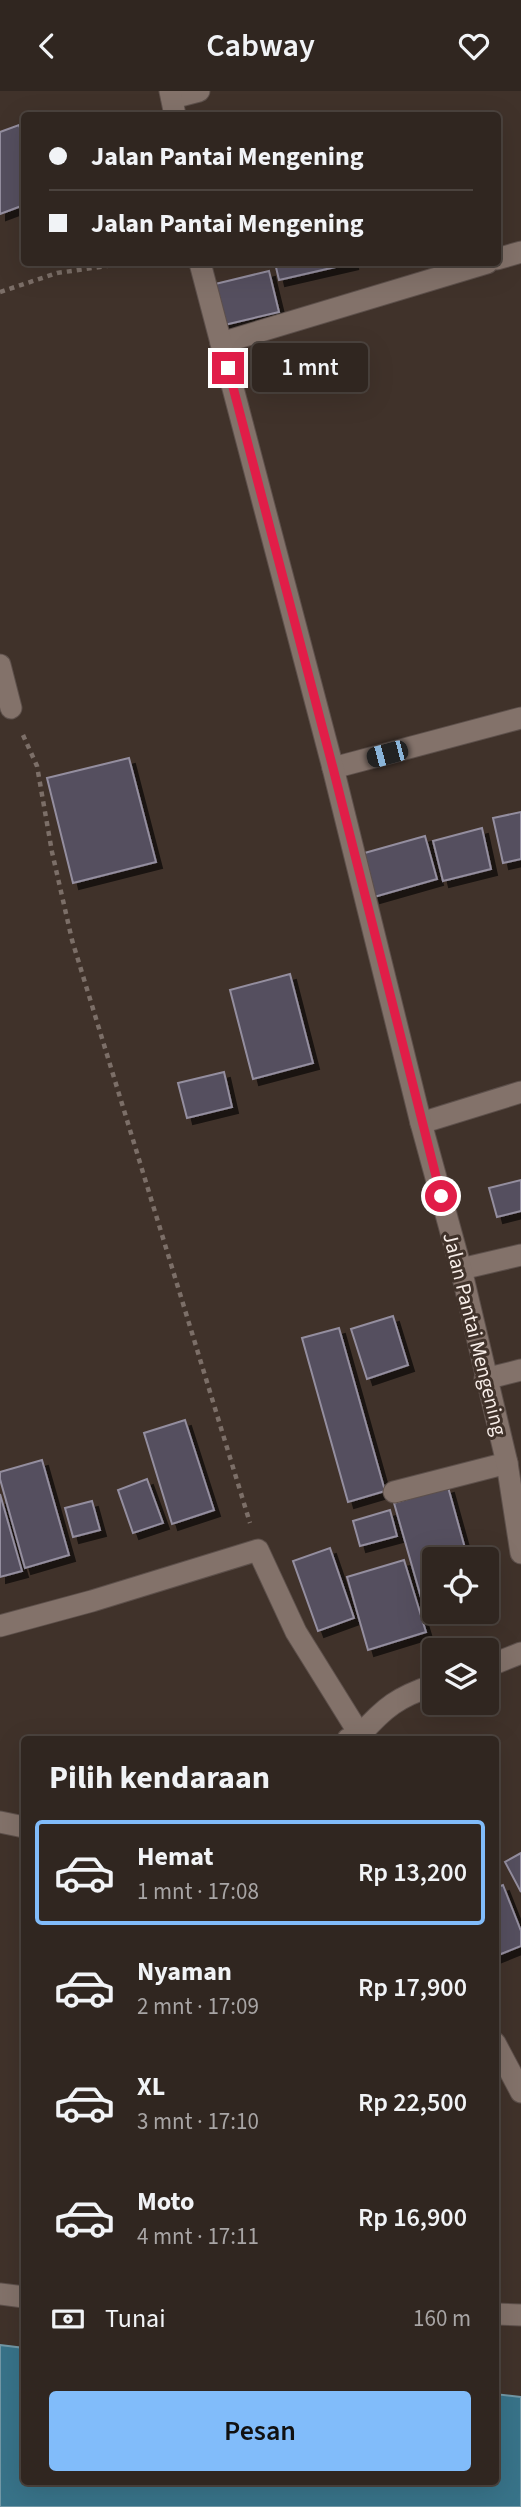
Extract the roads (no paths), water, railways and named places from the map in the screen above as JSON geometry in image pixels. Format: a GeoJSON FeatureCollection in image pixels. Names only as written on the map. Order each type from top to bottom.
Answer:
{"type":"FeatureCollection","features":[{"type":"Feature","properties":{"kind":"street"},"geometry":{"type":"LineString","coordinates":[[173,101],[199,91]]}},
{"type":"Feature","properties":{"kind":"street"},"geometry":{"type":"LineString","coordinates":[[501,258],[521,252]]}},
{"type":"Feature","properties":{"kind":"street","name":"Jalan Pantai Mengening"},"geometry":{"type":"LineString","coordinates":[[201,266],[461,1269],[485,1379],[507,1462],[521,1553]]}},
{"type":"Feature","properties":{"kind":"street"},"geometry":{"type":"LineString","coordinates":[[221,342],[477,266]]}},
{"type":"Feature","properties":{"kind":"street"},"geometry":{"type":"LineString","coordinates":[[0,665],[11,708]]}},
{"type":"Feature","properties":{"kind":"street"},"geometry":{"type":"LineString","coordinates":[[333,768],[521,718]]}},
{"type":"Feature","properties":{"kind":"street"},"geometry":{"type":"LineString","coordinates":[[421,1123],[521,1092]]}},
{"type":"Feature","properties":{"kind":"street"},"geometry":{"type":"LineString","coordinates":[[461,1269],[521,1255]]}},
{"type":"Feature","properties":{"kind":"street"},"geometry":{"type":"LineString","coordinates":[[485,1379],[521,1370]]}},
{"type":"Feature","properties":{"kind":"street"},"geometry":{"type":"LineString","coordinates":[[394,1492],[507,1462]]}},
{"type":"Feature","properties":{"kind":"street"},"geometry":{"type":"LineString","coordinates":[[0,1626],[258,1550],[296,1632],[355,1736]]}},
{"type":"Feature","properties":{"kind":"street"},"geometry":{"type":"LineString","coordinates":[[499,1662],[521,1653]]}},
{"type":"Feature","properties":{"kind":"street"},"geometry":{"type":"LineString","coordinates":[[358,1736],[383,1709],[409,1693],[422,1689]]}},
{"type":"Feature","properties":{"kind":"street"},"geometry":{"type":"LineString","coordinates":[[0,1822],[21,1827]]}},
{"type":"Feature","properties":{"kind":"street"},"geometry":{"type":"LineString","coordinates":[[499,2051],[521,2092]]}},
{"type":"Feature","properties":{"kind":"street"},"geometry":{"type":"LineString","coordinates":[[0,2294],[21,2297]]}},
{"type":"Feature","properties":{"kind":"street"},"geometry":{"type":"LineString","coordinates":[[499,2314],[521,2315]]}},
{"type":"Feature","properties":{"kind":"water"},"geometry":{"type":"Polygon","coordinates":[[[0,2345],[21,2348],[21,2485],[499,2485],[499,2394],[521,2397],[521,2507],[0,2507],[0,2345]]]}}]}
